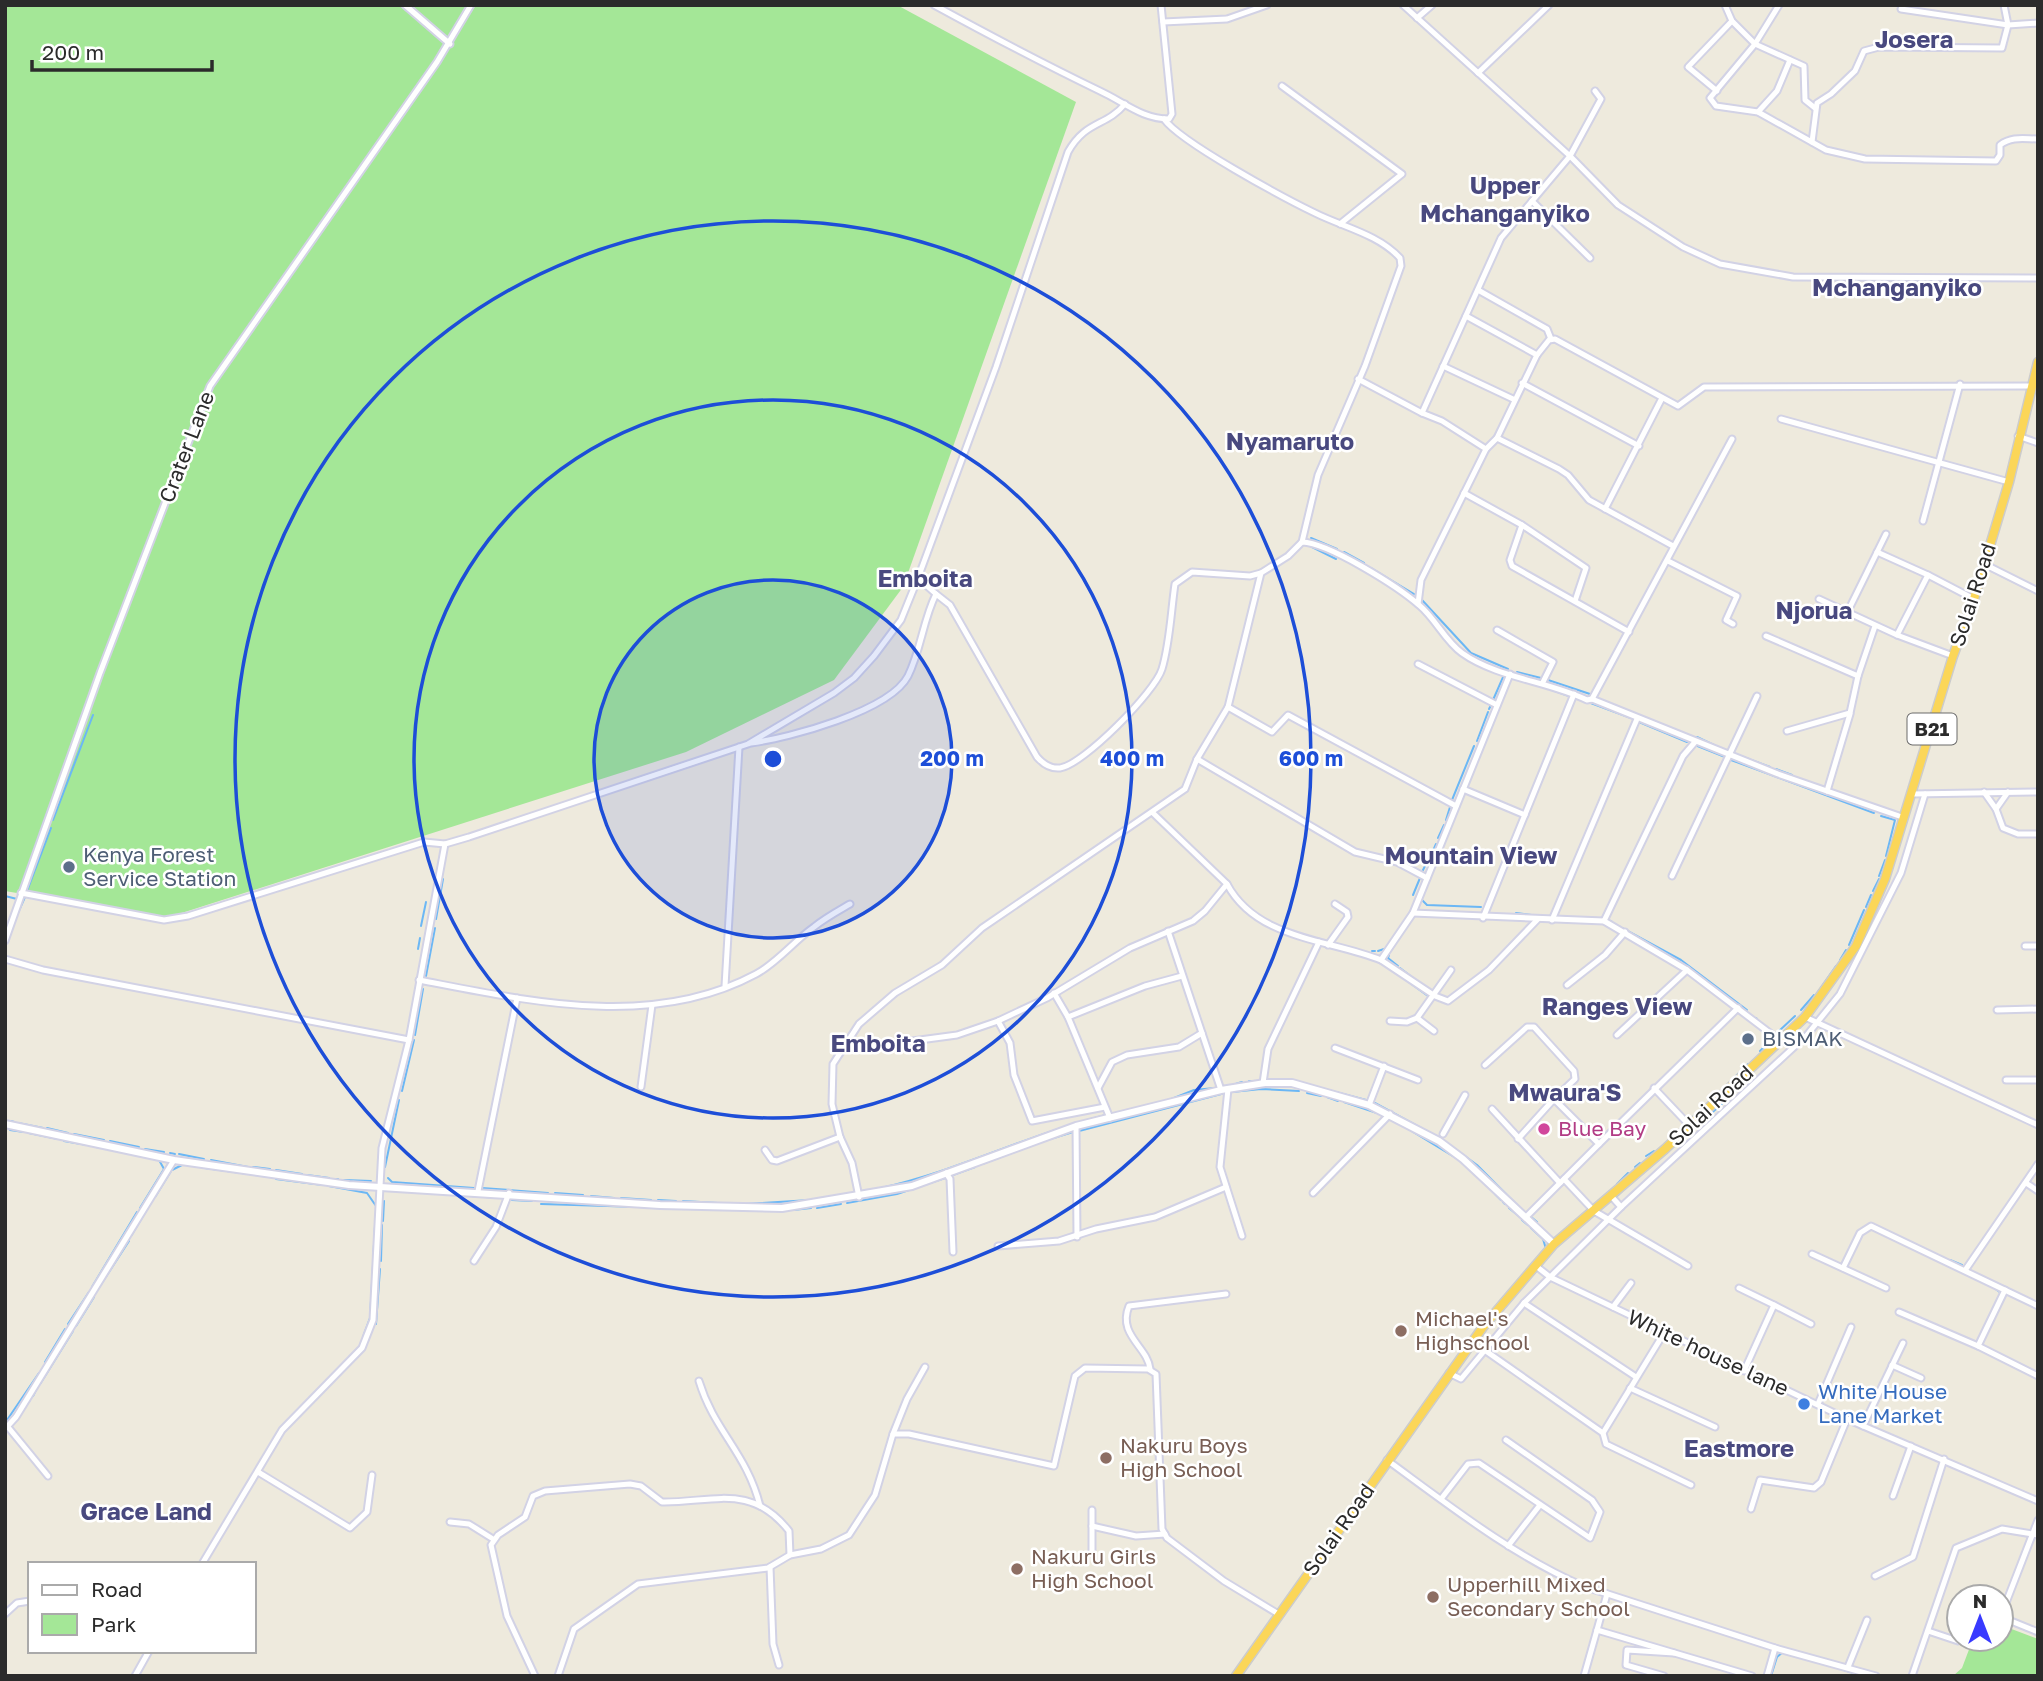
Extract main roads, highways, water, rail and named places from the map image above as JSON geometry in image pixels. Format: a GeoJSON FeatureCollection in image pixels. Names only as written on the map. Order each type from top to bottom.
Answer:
{"type":"FeatureCollection","features":[{"type":"Feature","properties":{"kind":"highway","name":"Solai Road"},"geometry":{"type":"LineString","coordinates":[[1236,1676],[1449,1373],[1483,1327],[1554,1244],[1612,1197],[1805,1017],[1839,973],[1868,921],[1885,879],[1902,817],[1913,794],[1953,656],[1974,598],[2009,482],[2030,386],[2038,362]]}},
{"type":"Feature","properties":{"kind":"waterway"},"geometry":{"type":"LineString","coordinates":[[1311,538],[1337,549]]}},
{"type":"Feature","properties":{"kind":"waterway"},"geometry":{"type":"LineString","coordinates":[[1310,546],[1336,559]]}},
{"type":"Feature","properties":{"kind":"waterway"},"geometry":{"type":"LineString","coordinates":[[1344,552],[1364,563]]}},
{"type":"Feature","properties":{"kind":"waterway"},"geometry":{"type":"LineString","coordinates":[[1371,568],[1414,594]]}},
{"type":"Feature","properties":{"kind":"waterway"},"geometry":{"type":"LineString","coordinates":[[1422,600],[1471,653],[1508,669]]}},
{"type":"Feature","properties":{"kind":"waterway"},"geometry":{"type":"LineString","coordinates":[[1517,672],[1541,678]]}},
{"type":"Feature","properties":{"kind":"waterway"},"geometry":{"type":"LineString","coordinates":[[1493,700],[1504,675]]}},
{"type":"Feature","properties":{"kind":"waterway"},"geometry":{"type":"LineString","coordinates":[[1548,680],[1590,694]]}},
{"type":"Feature","properties":{"kind":"waterway"},"geometry":{"type":"LineString","coordinates":[[1549,689],[1569,696]]}},
{"type":"Feature","properties":{"kind":"waterway"},"geometry":{"type":"LineString","coordinates":[[1588,702],[1631,718]]}},
{"type":"Feature","properties":{"kind":"waterway"},"geometry":{"type":"LineString","coordinates":[[1489,709],[1491,705]]}},
{"type":"Feature","properties":{"kind":"waterway"},"geometry":{"type":"LineString","coordinates":[[1477,741],[1488,712]]}},
{"type":"Feature","properties":{"kind":"waterway"},"geometry":{"type":"LineString","coordinates":[[1630,712],[1636,714]]}},
{"type":"Feature","properties":{"kind":"waterway"},"geometry":{"type":"LineString","coordinates":[[53,820],[93,715]]}},
{"type":"Feature","properties":{"kind":"waterway"},"geometry":{"type":"LineString","coordinates":[[1639,722],[1687,742]]}},
{"type":"Feature","properties":{"kind":"waterway"},"geometry":{"type":"LineString","coordinates":[[1697,737],[1718,747]]}},
{"type":"Feature","properties":{"kind":"waterway"},"geometry":{"type":"LineString","coordinates":[[1695,745],[1725,757]]}},
{"type":"Feature","properties":{"kind":"waterway"},"geometry":{"type":"LineString","coordinates":[[1452,800],[1474,746]]}},
{"type":"Feature","properties":{"kind":"waterway"},"geometry":{"type":"LineString","coordinates":[[1738,755],[1770,767]]}},
{"type":"Feature","properties":{"kind":"waterway"},"geometry":{"type":"LineString","coordinates":[[1731,760],[1874,813]]}},
{"type":"Feature","properties":{"kind":"waterway"},"geometry":{"type":"LineString","coordinates":[[1776,769],[1792,775]]}},
{"type":"Feature","properties":{"kind":"waterway"},"geometry":{"type":"LineString","coordinates":[[1446,820],[1450,807]]}},
{"type":"Feature","properties":{"kind":"waterway"},"geometry":{"type":"LineString","coordinates":[[21,887],[48,810]]}},
{"type":"Feature","properties":{"kind":"waterway"},"geometry":{"type":"LineString","coordinates":[[1881,816],[1895,820],[1886,856]]}},
{"type":"Feature","properties":{"kind":"waterway"},"geometry":{"type":"LineString","coordinates":[[1438,838],[1444,825]]}},
{"type":"Feature","properties":{"kind":"waterway"},"geometry":{"type":"LineString","coordinates":[[27,891],[51,828]]}},
{"type":"Feature","properties":{"kind":"waterway"},"geometry":{"type":"LineString","coordinates":[[1432,853],[1436,844]]}},
{"type":"Feature","properties":{"kind":"waterway"},"geometry":{"type":"LineString","coordinates":[[1423,870],[1430,856]]}},
{"type":"Feature","properties":{"kind":"waterway"},"geometry":{"type":"LineString","coordinates":[[1879,876],[1885,860]]}},
{"type":"Feature","properties":{"kind":"waterway"},"geometry":{"type":"LineString","coordinates":[[1413,895],[1420,878]]}},
{"type":"Feature","properties":{"kind":"waterway"},"geometry":{"type":"LineString","coordinates":[[436,919],[443,879]]}},
{"type":"Feature","properties":{"kind":"waterway"},"geometry":{"type":"LineString","coordinates":[[1873,891],[1879,879]]}},
{"type":"Feature","properties":{"kind":"waterway"},"geometry":{"type":"LineString","coordinates":[[1866,907],[1871,895]]}},
{"type":"Feature","properties":{"kind":"waterway"},"geometry":{"type":"LineString","coordinates":[[5,896],[17,899]]}},
{"type":"Feature","properties":{"kind":"waterway"},"geometry":{"type":"LineString","coordinates":[[17,915],[25,897]]}},
{"type":"Feature","properties":{"kind":"waterway"},"geometry":{"type":"LineString","coordinates":[[1422,900],[1427,905],[1481,907]]}},
{"type":"Feature","properties":{"kind":"waterway"},"geometry":{"type":"LineString","coordinates":[[421,926],[426,902]]}},
{"type":"Feature","properties":{"kind":"waterway"},"geometry":{"type":"LineString","coordinates":[[1849,945],[1864,910]]}},
{"type":"Feature","properties":{"kind":"waterway"},"geometry":{"type":"LineString","coordinates":[[1516,913],[1539,916]]}},
{"type":"Feature","properties":{"kind":"waterway"},"geometry":{"type":"LineString","coordinates":[[1557,916],[1564,916]]}},
{"type":"Feature","properties":{"kind":"waterway"},"geometry":{"type":"LineString","coordinates":[[1608,920],[1612,922]]}},
{"type":"Feature","properties":{"kind":"waterway"},"geometry":{"type":"LineString","coordinates":[[426,976],[435,928]]}},
{"type":"Feature","properties":{"kind":"waterway"},"geometry":{"type":"LineString","coordinates":[[1622,928],[1681,960],[1747,1010]]}},
{"type":"Feature","properties":{"kind":"waterway"},"geometry":{"type":"LineString","coordinates":[[418,949],[420,938]]}},
{"type":"Feature","properties":{"kind":"waterway"},"geometry":{"type":"LineString","coordinates":[[1378,951],[1384,949]]}},
{"type":"Feature","properties":{"kind":"waterway"},"geometry":{"type":"LineString","coordinates":[[1840,960],[1846,950]]}},
{"type":"Feature","properties":{"kind":"waterway"},"geometry":{"type":"LineString","coordinates":[[1389,955],[1388,958],[1398,966]]}},
{"type":"Feature","properties":{"kind":"waterway"},"geometry":{"type":"LineString","coordinates":[[1818,992],[1836,966]]}},
{"type":"Feature","properties":{"kind":"waterway"},"geometry":{"type":"LineString","coordinates":[[1400,968],[1413,978]]}},
{"type":"Feature","properties":{"kind":"waterway"},"geometry":{"type":"LineString","coordinates":[[1395,972],[1428,996]]}},
{"type":"Feature","properties":{"kind":"waterway"},"geometry":{"type":"LineString","coordinates":[[415,1035],[423,989]]}},
{"type":"Feature","properties":{"kind":"waterway"},"geometry":{"type":"LineString","coordinates":[[1801,1010],[1814,995]]}},
{"type":"Feature","properties":{"kind":"waterway"},"geometry":{"type":"LineString","coordinates":[[1779,1031],[1795,1016]]}},
{"type":"Feature","properties":{"kind":"waterway"},"geometry":{"type":"LineString","coordinates":[[402,1091],[414,1040]]}},
{"type":"Feature","properties":{"kind":"waterway"},"geometry":{"type":"LineString","coordinates":[[1760,1051],[1770,1041]]}},
{"type":"Feature","properties":{"kind":"waterway"},"geometry":{"type":"LineString","coordinates":[[1744,1069],[1748,1064]]}},
{"type":"Feature","properties":{"kind":"waterway"},"geometry":{"type":"LineString","coordinates":[[1735,1077],[1741,1071]]}},
{"type":"Feature","properties":{"kind":"waterway"},"geometry":{"type":"LineString","coordinates":[[1270,1080],[1283,1080]]}},
{"type":"Feature","properties":{"kind":"waterway"},"geometry":{"type":"LineString","coordinates":[[1249,1081],[1260,1081]]}},
{"type":"Feature","properties":{"kind":"waterway"},"geometry":{"type":"LineString","coordinates":[[1727,1085],[1731,1081]]}},
{"type":"Feature","properties":{"kind":"waterway"},"geometry":{"type":"LineString","coordinates":[[1229,1086],[1242,1082]]}},
{"type":"Feature","properties":{"kind":"waterway"},"geometry":{"type":"LineString","coordinates":[[1735,1092],[1742,1084]]}},
{"type":"Feature","properties":{"kind":"waterway"},"geometry":{"type":"LineString","coordinates":[[1309,1085],[1366,1100]]}},
{"type":"Feature","properties":{"kind":"waterway"},"geometry":{"type":"LineString","coordinates":[[1169,1100],[1194,1090],[1215,1088]]}},
{"type":"Feature","properties":{"kind":"waterway"},"geometry":{"type":"LineString","coordinates":[[1232,1092],[1261,1089],[1299,1091]]}},
{"type":"Feature","properties":{"kind":"waterway"},"geometry":{"type":"LineString","coordinates":[[1714,1097],[1720,1091]]}},
{"type":"Feature","properties":{"kind":"waterway"},"geometry":{"type":"LineString","coordinates":[[1079,1131],[1225,1093]]}},
{"type":"Feature","properties":{"kind":"waterway"},"geometry":{"type":"LineString","coordinates":[[1307,1093],[1321,1096]]}},
{"type":"Feature","properties":{"kind":"waterway"},"geometry":{"type":"LineString","coordinates":[[1327,1097],[1338,1101]]}},
{"type":"Feature","properties":{"kind":"waterway"},"geometry":{"type":"LineString","coordinates":[[385,1167],[399,1100]]}},
{"type":"Feature","properties":{"kind":"waterway"},"geometry":{"type":"LineString","coordinates":[[1706,1105],[1711,1100]]}},
{"type":"Feature","properties":{"kind":"waterway"},"geometry":{"type":"LineString","coordinates":[[1688,1134],[1725,1101]]}},
{"type":"Feature","properties":{"kind":"waterway"},"geometry":{"type":"LineString","coordinates":[[1344,1102],[1383,1115]]}},
{"type":"Feature","properties":{"kind":"waterway"},"geometry":{"type":"LineString","coordinates":[[1373,1102],[1443,1140],[1477,1165],[1524,1212]]}},
{"type":"Feature","properties":{"kind":"waterway"},"geometry":{"type":"LineString","coordinates":[[1691,1119],[1698,1112]]}},
{"type":"Feature","properties":{"kind":"waterway"},"geometry":{"type":"LineString","coordinates":[[881,1188],[938,1172],[1049,1132],[1106,1115]]}},
{"type":"Feature","properties":{"kind":"waterway"},"geometry":{"type":"LineString","coordinates":[[18,1123],[43,1128]]}},
{"type":"Feature","properties":{"kind":"waterway"},"geometry":{"type":"LineString","coordinates":[[1405,1127],[1456,1158]]}},
{"type":"Feature","properties":{"kind":"waterway"},"geometry":{"type":"LineString","coordinates":[[47,1128],[68,1133]]}},
{"type":"Feature","properties":{"kind":"waterway"},"geometry":{"type":"LineString","coordinates":[[10,1130],[24,1132]]}},
{"type":"Feature","properties":{"kind":"waterway"},"geometry":{"type":"LineString","coordinates":[[1047,1140],[1073,1132]]}},
{"type":"Feature","properties":{"kind":"waterway"},"geometry":{"type":"LineString","coordinates":[[29,1133],[58,1139]]}},
{"type":"Feature","properties":{"kind":"waterway"},"geometry":{"type":"LineString","coordinates":[[74,1134],[104,1140]]}},
{"type":"Feature","properties":{"kind":"waterway"},"geometry":{"type":"LineString","coordinates":[[1671,1148],[1684,1138]]}},
{"type":"Feature","properties":{"kind":"waterway"},"geometry":{"type":"LineString","coordinates":[[64,1141],[87,1145]]}},
{"type":"Feature","properties":{"kind":"waterway"},"geometry":{"type":"LineString","coordinates":[[110,1141],[139,1147]]}},
{"type":"Feature","properties":{"kind":"waterway"},"geometry":{"type":"LineString","coordinates":[[1027,1147],[1041,1142]]}},
{"type":"Feature","properties":{"kind":"waterway"},"geometry":{"type":"LineString","coordinates":[[96,1147],[119,1151]]}},
{"type":"Feature","properties":{"kind":"waterway"},"geometry":{"type":"LineString","coordinates":[[145,1149],[164,1152]]}},
{"type":"Feature","properties":{"kind":"waterway"},"geometry":{"type":"LineString","coordinates":[[1646,1156],[1654,1151]]}},
{"type":"Feature","properties":{"kind":"waterway"},"geometry":{"type":"LineString","coordinates":[[982,1164],[1014,1152]]}},
{"type":"Feature","properties":{"kind":"waterway"},"geometry":{"type":"LineString","coordinates":[[170,1153],[175,1154]]}},
{"type":"Feature","properties":{"kind":"waterway"},"geometry":{"type":"LineString","coordinates":[[179,1154],[204,1159]]}},
{"type":"Feature","properties":{"kind":"waterway"},"geometry":{"type":"LineString","coordinates":[[140,1208],[164,1169],[159,1160]]}},
{"type":"Feature","properties":{"kind":"waterway"},"geometry":{"type":"LineString","coordinates":[[211,1160],[248,1167]]}},
{"type":"Feature","properties":{"kind":"waterway"},"geometry":{"type":"LineString","coordinates":[[1635,1167],[1640,1163]]}},
{"type":"Feature","properties":{"kind":"waterway"},"geometry":{"type":"LineString","coordinates":[[172,1170],[184,1164]]}},
{"type":"Feature","properties":{"kind":"waterway"},"geometry":{"type":"LineString","coordinates":[[253,1167],[270,1169]]}},
{"type":"Feature","properties":{"kind":"waterway"},"geometry":{"type":"LineString","coordinates":[[950,1176],[975,1167]]}},
{"type":"Feature","properties":{"kind":"waterway"},"geometry":{"type":"LineString","coordinates":[[205,1168],[270,1177]]}},
{"type":"Feature","properties":{"kind":"waterway"},"geometry":{"type":"LineString","coordinates":[[276,1170],[302,1174]]}},
{"type":"Feature","properties":{"kind":"waterway"},"geometry":{"type":"LineString","coordinates":[[155,1197],[171,1171]]}},
{"type":"Feature","properties":{"kind":"waterway"},"geometry":{"type":"LineString","coordinates":[[1617,1184],[1628,1173]]}},
{"type":"Feature","properties":{"kind":"waterway"},"geometry":{"type":"LineString","coordinates":[[307,1175],[329,1178]]}},
{"type":"Feature","properties":{"kind":"waterway"},"geometry":{"type":"LineString","coordinates":[[388,1178],[392,1182],[474,1188]]}},
{"type":"Feature","properties":{"kind":"waterway"},"geometry":{"type":"LineString","coordinates":[[847,1203],[897,1194],[945,1178]]}},
{"type":"Feature","properties":{"kind":"waterway"},"geometry":{"type":"LineString","coordinates":[[276,1179],[323,1185]]}},
{"type":"Feature","properties":{"kind":"waterway"},"geometry":{"type":"LineString","coordinates":[[344,1180],[371,1181]]}},
{"type":"Feature","properties":{"kind":"waterway"},"geometry":{"type":"LineString","coordinates":[[329,1186],[367,1193],[376,1206]]}},
{"type":"Feature","properties":{"kind":"waterway"},"geometry":{"type":"LineString","coordinates":[[482,1188],[548,1193]]}},
{"type":"Feature","properties":{"kind":"waterway"},"geometry":{"type":"LineString","coordinates":[[1617,1196],[1622,1191]]}},
{"type":"Feature","properties":{"kind":"waterway"},"geometry":{"type":"LineString","coordinates":[[555,1193],[583,1195]]}},
{"type":"Feature","properties":{"kind":"waterway"},"geometry":{"type":"LineString","coordinates":[[446,1194],[498,1198]]}},
{"type":"Feature","properties":{"kind":"waterway"},"geometry":{"type":"LineString","coordinates":[[1495,1194],[1501,1200]]}},
{"type":"Feature","properties":{"kind":"waterway"},"geometry":{"type":"LineString","coordinates":[[591,1196],[614,1198]]}},
{"type":"Feature","properties":{"kind":"waterway"},"geometry":{"type":"LineString","coordinates":[[621,1198],[651,1200]]}},
{"type":"Feature","properties":{"kind":"waterway"},"geometry":{"type":"LineString","coordinates":[[512,1200],[532,1201]]}},
{"type":"Feature","properties":{"kind":"waterway"},"geometry":{"type":"LineString","coordinates":[[658,1200],[676,1201]]}},
{"type":"Feature","properties":{"kind":"waterway"},"geometry":{"type":"LineString","coordinates":[[744,1204],[810,1200]]}},
{"type":"Feature","properties":{"kind":"waterway"},"geometry":{"type":"LineString","coordinates":[[131,1236],[152,1201]]}},
{"type":"Feature","properties":{"kind":"waterway"},"geometry":{"type":"LineString","coordinates":[[383,1221],[384,1201]]}},
{"type":"Feature","properties":{"kind":"waterway"},"geometry":{"type":"LineString","coordinates":[[683,1201],[735,1204]]}},
{"type":"Feature","properties":{"kind":"waterway"},"geometry":{"type":"LineString","coordinates":[[541,1204],[774,1211]]}},
{"type":"Feature","properties":{"kind":"waterway"},"geometry":{"type":"LineString","coordinates":[[817,1208],[841,1204]]}},
{"type":"Feature","properties":{"kind":"waterway"},"geometry":{"type":"LineString","coordinates":[[793,1210],[811,1208]]}},
{"type":"Feature","properties":{"kind":"waterway"},"geometry":{"type":"LineString","coordinates":[[1509,1208],[1520,1217]]}},
{"type":"Feature","properties":{"kind":"waterway"},"geometry":{"type":"LineString","coordinates":[[92,1287],[137,1212]]}},
{"type":"Feature","properties":{"kind":"waterway"},"geometry":{"type":"LineString","coordinates":[[1530,1216],[1537,1222]]}},
{"type":"Feature","properties":{"kind":"waterway"},"geometry":{"type":"LineString","coordinates":[[1522,1220],[1528,1225]]}},
{"type":"Feature","properties":{"kind":"waterway"},"geometry":{"type":"LineString","coordinates":[[381,1261],[382,1225]]}},
{"type":"Feature","properties":{"kind":"waterway"},"geometry":{"type":"LineString","coordinates":[[373,1263],[375,1226]]}},
{"type":"Feature","properties":{"kind":"waterway"},"geometry":{"type":"LineString","coordinates":[[1531,1228],[1543,1239],[1546,1249]]}},
{"type":"Feature","properties":{"kind":"waterway"},"geometry":{"type":"LineString","coordinates":[[96,1292],[129,1241]]}},
{"type":"Feature","properties":{"kind":"waterway"},"geometry":{"type":"LineString","coordinates":[[1950,1260],[1962,1265]]}},
{"type":"Feature","properties":{"kind":"waterway"},"geometry":{"type":"LineString","coordinates":[[363,1337],[370,1318],[373,1266]]}},
{"type":"Feature","properties":{"kind":"waterway"},"geometry":{"type":"LineString","coordinates":[[376,1324],[380,1269]]}},
{"type":"Feature","properties":{"kind":"waterway"},"geometry":{"type":"LineString","coordinates":[[1993,1287],[2001,1293]]}},
{"type":"Feature","properties":{"kind":"waterway"},"geometry":{"type":"LineString","coordinates":[[68,1324],[89,1292]]}},
{"type":"Feature","properties":{"kind":"waterway"},"geometry":{"type":"LineString","coordinates":[[76,1326],[94,1297]]}},
{"type":"Feature","properties":{"kind":"waterway"},"geometry":{"type":"LineString","coordinates":[[45,1362],[65,1329]]}},
{"type":"Feature","properties":{"kind":"waterway"},"geometry":{"type":"LineString","coordinates":[[40,1384],[73,1331]]}},
{"type":"Feature","properties":{"kind":"waterway"},"geometry":{"type":"LineString","coordinates":[[5,1423],[39,1373]]}},
{"type":"Feature","properties":{"kind":"waterway"},"geometry":{"type":"LineString","coordinates":[[33,1396],[37,1388]]}},
{"type":"Feature","properties":{"kind":"waterway"},"geometry":{"type":"LineString","coordinates":[[25,1407],[30,1400]]}},
{"type":"Feature","properties":{"kind":"waterway"},"geometry":{"type":"LineString","coordinates":[[1771,1676],[1777,1657],[1783,1652]]}},
{"type":"Feature","properties":{"kind":"waterway"},"geometry":{"type":"LineString","coordinates":[[1844,1670],[1863,1676]]}},
{"type":"Feature","properties":{"kind":"place","name":"Kenya Forest Service Station"},"geometry":{"type":"Point","coordinates":[69,867]}},
{"type":"Feature","properties":{"kind":"place","name":"BISMAK"},"geometry":{"type":"Point","coordinates":[1748,1039]}},
{"type":"Feature","properties":{"kind":"place","name":"Blue Bay"},"geometry":{"type":"Point","coordinates":[1544,1129]}},
{"type":"Feature","properties":{"kind":"place","name":"Michael's Highschool"},"geometry":{"type":"Point","coordinates":[1401,1331]}},
{"type":"Feature","properties":{"kind":"place","name":"White House Lane Market"},"geometry":{"type":"Point","coordinates":[1804,1404]}},
{"type":"Feature","properties":{"kind":"place","name":"Nakuru Boys High School"},"geometry":{"type":"Point","coordinates":[1106,1458]}},
{"type":"Feature","properties":{"kind":"place","name":"Nakuru Girls High School"},"geometry":{"type":"Point","coordinates":[1017,1569]}},
{"type":"Feature","properties":{"kind":"place","name":"Upperhill Mixed Secondary School"},"geometry":{"type":"Point","coordinates":[1433,1597]}},
{"type":"Feature","properties":{"kind":"district","name":"Josera"},"geometry":{"type":"Point","coordinates":[1914,40]}},
{"type":"Feature","properties":{"kind":"district","name":"Upper Mchanganyiko"},"geometry":{"type":"Point","coordinates":[1505,200]}},
{"type":"Feature","properties":{"kind":"district","name":"Mchanganyiko"},"geometry":{"type":"Point","coordinates":[1897,288]}},
{"type":"Feature","properties":{"kind":"district","name":"Nyamaruto"},"geometry":{"type":"Point","coordinates":[1290,442]}},
{"type":"Feature","properties":{"kind":"district","name":"Emboita"},"geometry":{"type":"Point","coordinates":[925,579]}},
{"type":"Feature","properties":{"kind":"district","name":"Njorua"},"geometry":{"type":"Point","coordinates":[1814,611]}},
{"type":"Feature","properties":{"kind":"district","name":"Mountain View"},"geometry":{"type":"Point","coordinates":[1471,856]}},
{"type":"Feature","properties":{"kind":"district","name":"Ranges View"},"geometry":{"type":"Point","coordinates":[1617,1007]}},
{"type":"Feature","properties":{"kind":"district","name":"Emboita"},"geometry":{"type":"Point","coordinates":[878,1044]}},
{"type":"Feature","properties":{"kind":"district","name":"Mwaura'S"},"geometry":{"type":"Point","coordinates":[1565,1093]}},
{"type":"Feature","properties":{"kind":"district","name":"Eastmore"},"geometry":{"type":"Point","coordinates":[1739,1449]}},
{"type":"Feature","properties":{"kind":"district","name":"Grace Land"},"geometry":{"type":"Point","coordinates":[146,1512]}}]}
